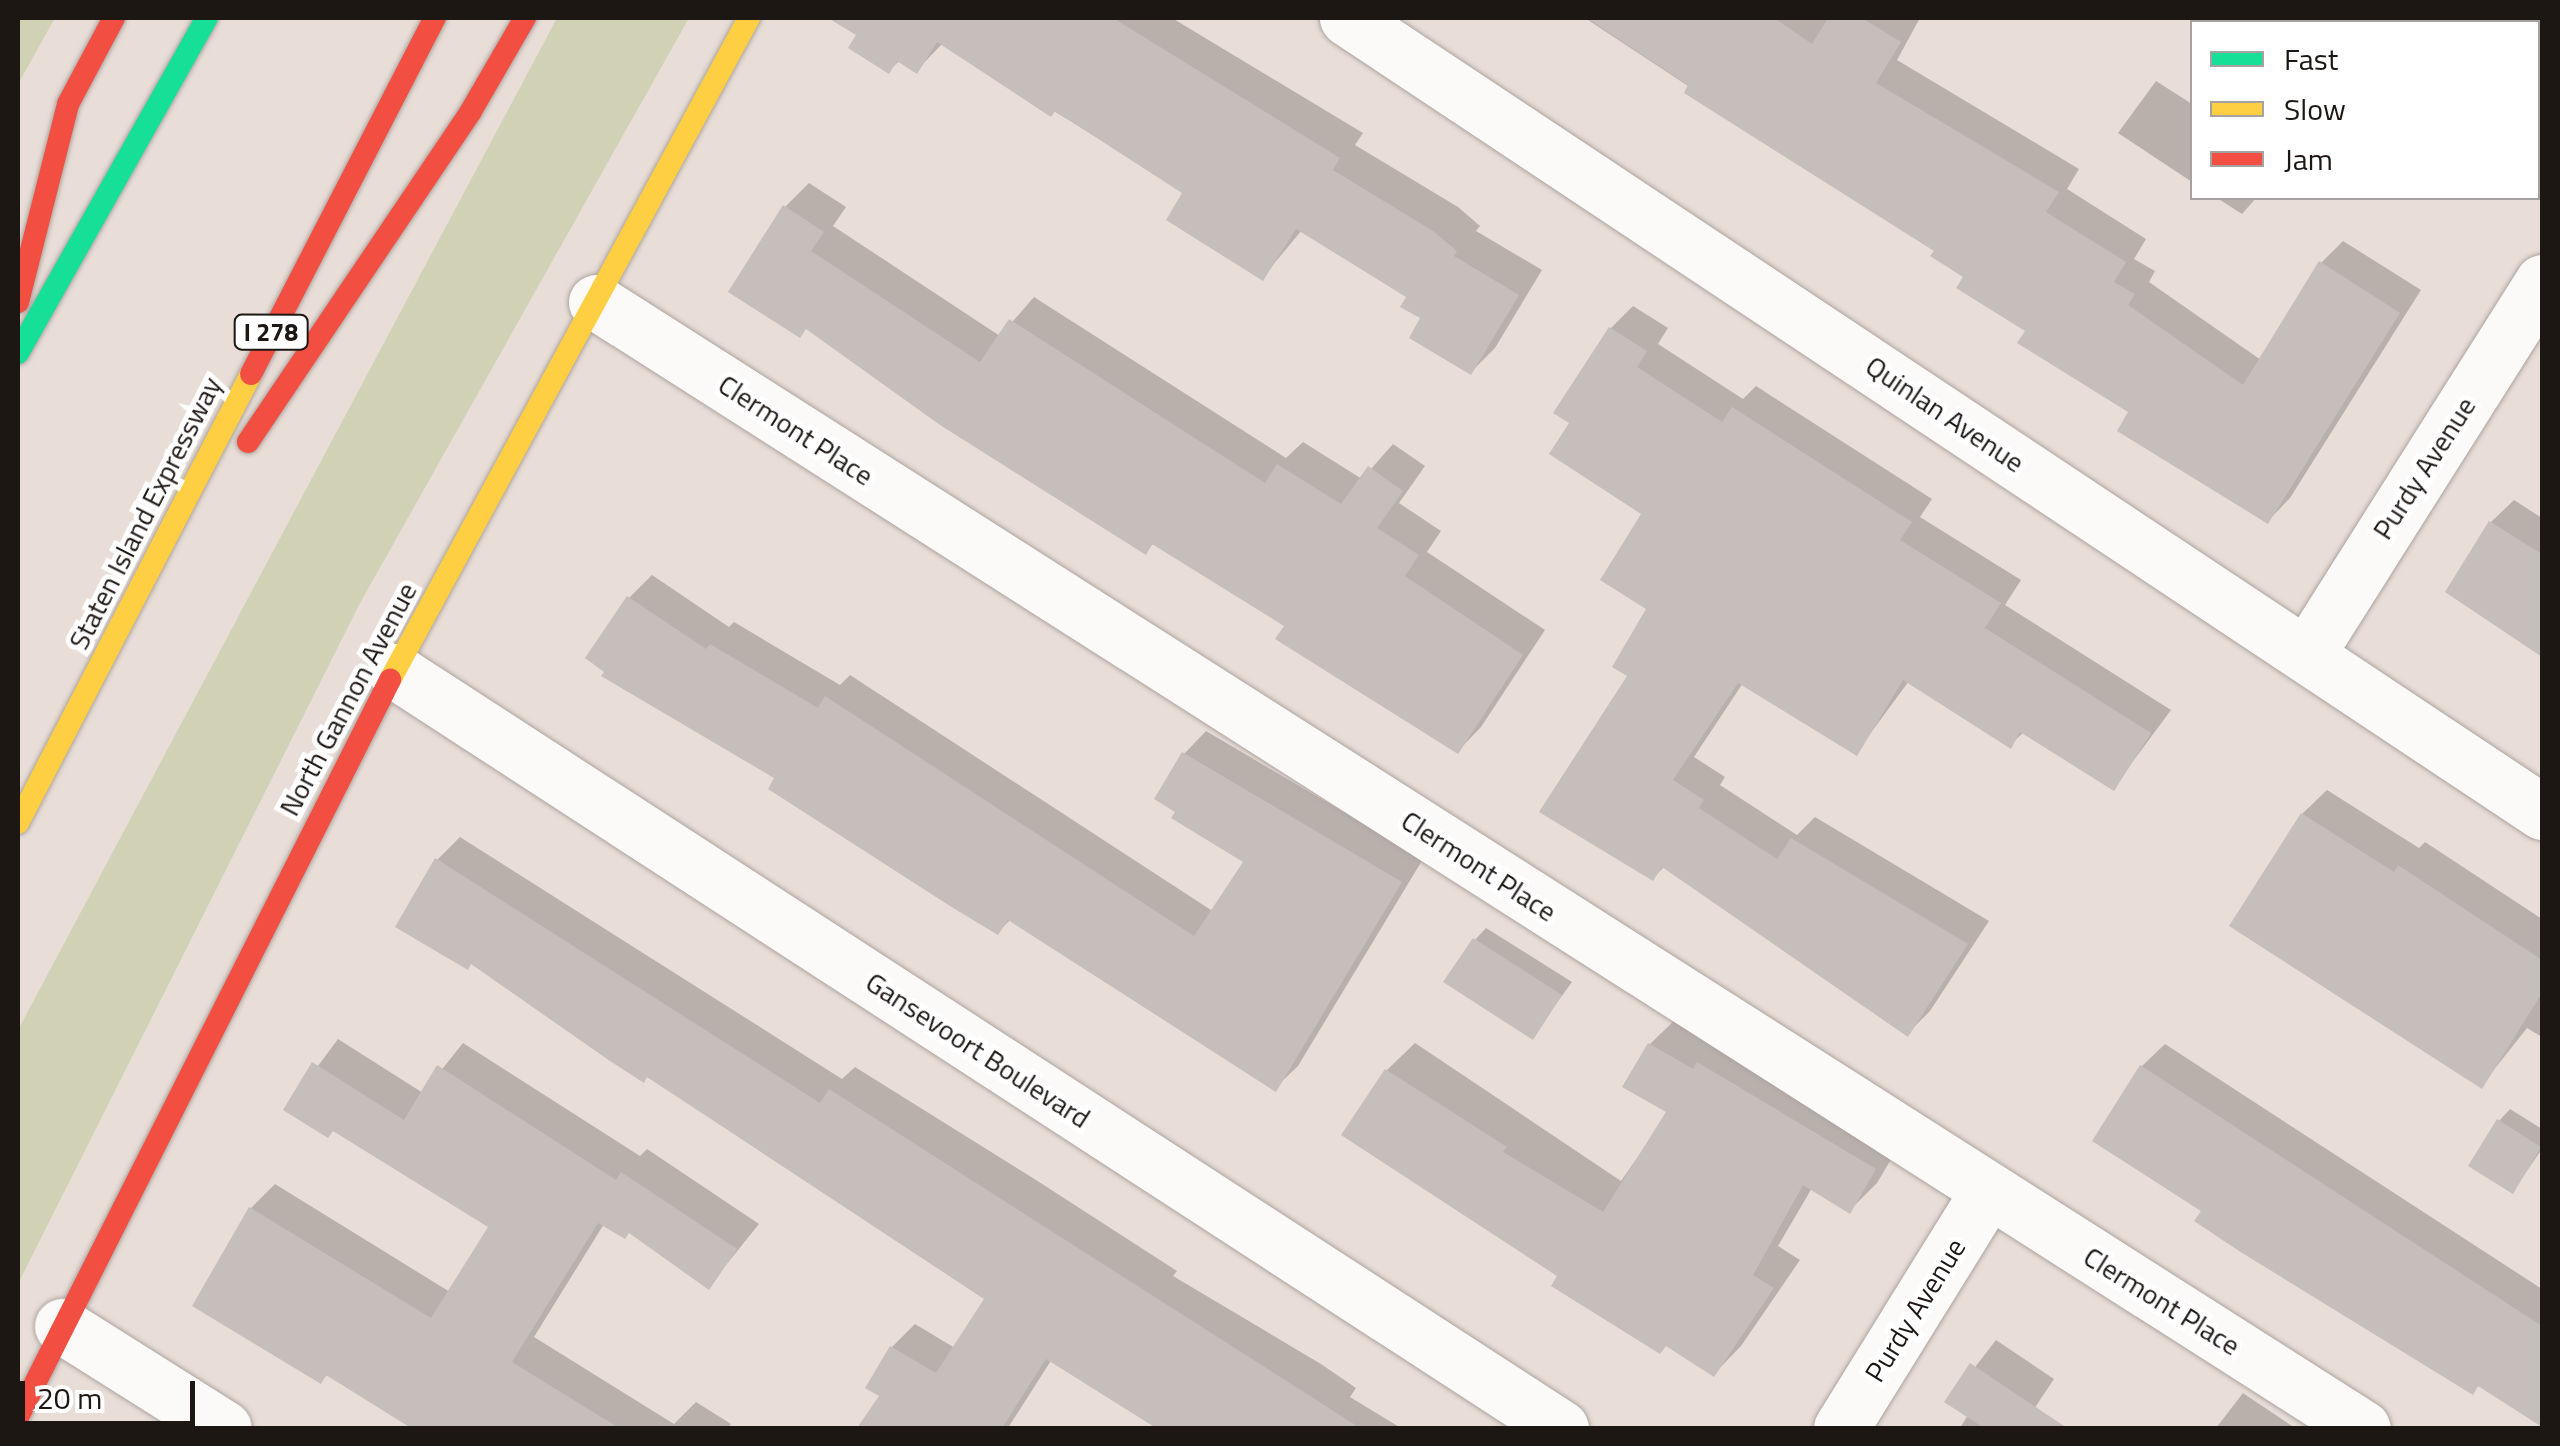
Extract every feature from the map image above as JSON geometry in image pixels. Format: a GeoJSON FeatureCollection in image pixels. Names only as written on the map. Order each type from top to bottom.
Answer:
{"type":"FeatureCollection","features":[{"type":"Feature","properties":{"kind":"main road"},"geometry":{"type":"LineString","coordinates":[[18,302],[68,104],[114,18]]}},
{"type":"Feature","properties":{"kind":"main road"},"geometry":{"type":"LineString","coordinates":[[18,354],[207,18]]}},
{"type":"Feature","properties":{"kind":"main road","name":"Staten Island Expressway"},"geometry":{"type":"LineString","coordinates":[[18,822],[435,18]]}},
{"type":"Feature","properties":{"kind":"main road"},"geometry":{"type":"LineString","coordinates":[[110,648],[470,111],[525,18]]}},
{"type":"Feature","properties":{"kind":"main road","name":"North Gannon Avenue"},"geometry":{"type":"LineString","coordinates":[[18,1417],[395,671],[749,18]]}},
{"type":"Feature","properties":{"kind":"street","name":"Quinlan Avenue"},"geometry":{"type":"LineString","coordinates":[[1348,18],[2542,812]]}},
{"type":"Feature","properties":{"kind":"street","name":"Purdy Avenue"},"geometry":{"type":"LineString","coordinates":[[2307,654],[2542,282]]}},
{"type":"Feature","properties":{"kind":"street","name":"Clermont Place"},"geometry":{"type":"LineString","coordinates":[[596,302],[2362,1428]]}},
{"type":"Feature","properties":{"kind":"street","name":"Gansevoort Boulevard"},"geometry":{"type":"LineString","coordinates":[[395,671],[1561,1428]]}},
{"type":"Feature","properties":{"kind":"street","name":"Purdy Avenue"},"geometry":{"type":"LineString","coordinates":[[1841,1428],[1988,1191]]}},
{"type":"Feature","properties":{"kind":"street"},"geometry":{"type":"LineString","coordinates":[[62,1326],[224,1428]]}},
{"type":"Feature","properties":{"kind":"green space"},"geometry":{"type":"Polygon","coordinates":[[[18,18],[55,18],[18,84],[18,18]]]}},
{"type":"Feature","properties":{"kind":"green space"},"geometry":{"type":"Polygon","coordinates":[[[557,18],[689,18],[359,605],[18,1284],[18,1030],[557,18]]]}},
{"type":"Feature","properties":{"kind":"building"},"geometry":{"type":"Polygon","coordinates":[[[828,18],[1113,18],[1340,158],[1333,170],[1433,231],[1457,251],[1454,256],[1519,295],[1471,375],[1409,338],[1420,318],[1400,307],[1406,297],[1296,229],[1263,281],[1166,220],[1182,193],[1055,111],[1051,117],[937,42],[917,74],[897,61],[889,74],[848,48],[856,35],[828,18]]]}},
{"type":"Feature","properties":{"kind":"building"},"geometry":{"type":"Polygon","coordinates":[[[1587,18],[1774,18],[1812,44],[1828,18],[1862,18],[1901,42],[1876,83],[2059,192],[2046,212],[2126,262],[2114,282],[2135,294],[2128,305],[2243,385],[2319,261],[2400,313],[2268,524],[2117,431],[2128,412],[2017,343],[2025,331],[1956,288],[1963,277],[1930,256],[1934,251],[1684,93],[1688,85],[1587,18]]]}},
{"type":"Feature","properties":{"kind":"building"},"geometry":{"type":"Polygon","coordinates":[[[783,205],[824,232],[811,251],[980,362],[1009,319],[1265,483],[1277,464],[1341,504],[1368,466],[1403,491],[1377,528],[1419,555],[1405,576],[1523,655],[1458,754],[1275,639],[1284,626],[1152,544],[1146,555],[940,425],[806,329],[800,338],[728,292],[783,205]]]}},
{"type":"Feature","properties":{"kind":"building"},"geometry":{"type":"Polygon","coordinates":[[[1609,327],[1647,351],[1637,367],[1722,422],[1732,407],[1912,522],[1900,540],[2001,603],[1985,628],[2151,733],[2114,791],[2020,732],[2011,749],[1903,680],[1857,756],[1738,683],[1673,780],[1704,800],[1699,808],[1777,859],[1791,838],[1968,944],[1908,1037],[1662,867],[1653,881],[1539,812],[1627,676],[1612,667],[1646,609],[1600,580],[1641,514],[1549,454],[1569,423],[1553,413],[1609,327]]]}},
{"type":"Feature","properties":{"kind":"building"},"geometry":{"type":"Polygon","coordinates":[[[2489,521],[2542,554],[2542,657],[2445,592],[2489,521]]]}},
{"type":"Feature","properties":{"kind":"building"},"geometry":{"type":"Polygon","coordinates":[[[627,596],[706,649],[710,644],[818,708],[825,696],[1194,936],[1243,862],[1171,818],[1175,812],[1154,799],[1182,752],[1402,882],[1276,1092],[1008,920],[998,935],[950,906],[768,789],[774,778],[601,676],[604,672],[585,658],[627,596]]]}},
{"type":"Feature","properties":{"kind":"building"},"geometry":{"type":"Polygon","coordinates":[[[2301,813],[2394,872],[2398,865],[2542,960],[2542,993],[2482,1089],[2229,926],[2301,813]]]}},
{"type":"Feature","properties":{"kind":"building"},"geometry":{"type":"Polygon","coordinates":[[[435,858],[820,1103],[829,1089],[1360,1428],[1156,1428],[1046,1359],[1002,1428],[857,1428],[879,1396],[865,1388],[890,1346],[936,1373],[984,1299],[647,1077],[644,1083],[610,1061],[471,964],[468,970],[395,927],[435,858]]]}},
{"type":"Feature","properties":{"kind":"building"},"geometry":{"type":"Polygon","coordinates":[[[1473,938],[1562,995],[1533,1040],[1443,982],[1473,938]]]}},
{"type":"Feature","properties":{"kind":"building"},"geometry":{"type":"Polygon","coordinates":[[[1648,1043],[1693,1069],[1697,1062],[1876,1169],[1850,1214],[1803,1185],[1753,1275],[1774,1288],[1714,1377],[1666,1346],[1660,1354],[1551,1286],[1557,1276],[1341,1135],[1385,1069],[1507,1147],[1503,1152],[1603,1212],[1666,1112],[1622,1087],[1648,1043]]]}},
{"type":"Feature","properties":{"kind":"building"},"geometry":{"type":"Polygon","coordinates":[[[312,1062],[404,1120],[437,1065],[616,1180],[621,1172],[737,1249],[709,1290],[629,1233],[625,1239],[598,1223],[512,1362],[619,1428],[411,1428],[326,1375],[321,1384],[192,1306],[249,1207],[431,1318],[488,1227],[333,1131],[328,1138],[283,1110],[312,1062]]]}},
{"type":"Feature","properties":{"kind":"building"},"geometry":{"type":"Polygon","coordinates":[[[2140,1065],[2542,1326],[2542,1427],[2478,1386],[2473,1395],[2239,1251],[2194,1221],[2201,1211],[2092,1141],[2140,1065]]]}},
{"type":"Feature","properties":{"kind":"building"},"geometry":{"type":"Polygon","coordinates":[[[2497,1119],[2541,1147],[2513,1194],[2468,1166],[2497,1119]]]}},
{"type":"Feature","properties":{"kind":"building"},"geometry":{"type":"Polygon","coordinates":[[[1970,1363],[2067,1428],[1984,1428],[1944,1402],[1970,1363]]]}},
{"type":"Feature","properties":{"kind":"traffic: fast"},"geometry":{"type":"LineString","coordinates":[[18,353],[207,18]]}},
{"type":"Feature","properties":{"kind":"traffic: slow"},"geometry":{"type":"LineString","coordinates":[[390,680],[749,18]]}},
{"type":"Feature","properties":{"kind":"traffic: slow"},"geometry":{"type":"LineString","coordinates":[[18,823],[251,374]]}},
{"type":"Feature","properties":{"kind":"traffic: jam"},"geometry":{"type":"LineString","coordinates":[[18,302],[68,104],[114,18]]}},
{"type":"Feature","properties":{"kind":"traffic: jam"},"geometry":{"type":"LineString","coordinates":[[251,374],[435,18]]}},
{"type":"Feature","properties":{"kind":"traffic: jam"},"geometry":{"type":"LineString","coordinates":[[248,442],[471,111],[525,18]]}},
{"type":"Feature","properties":{"kind":"traffic: jam"},"geometry":{"type":"LineString","coordinates":[[18,1417],[390,680]]}}]}
